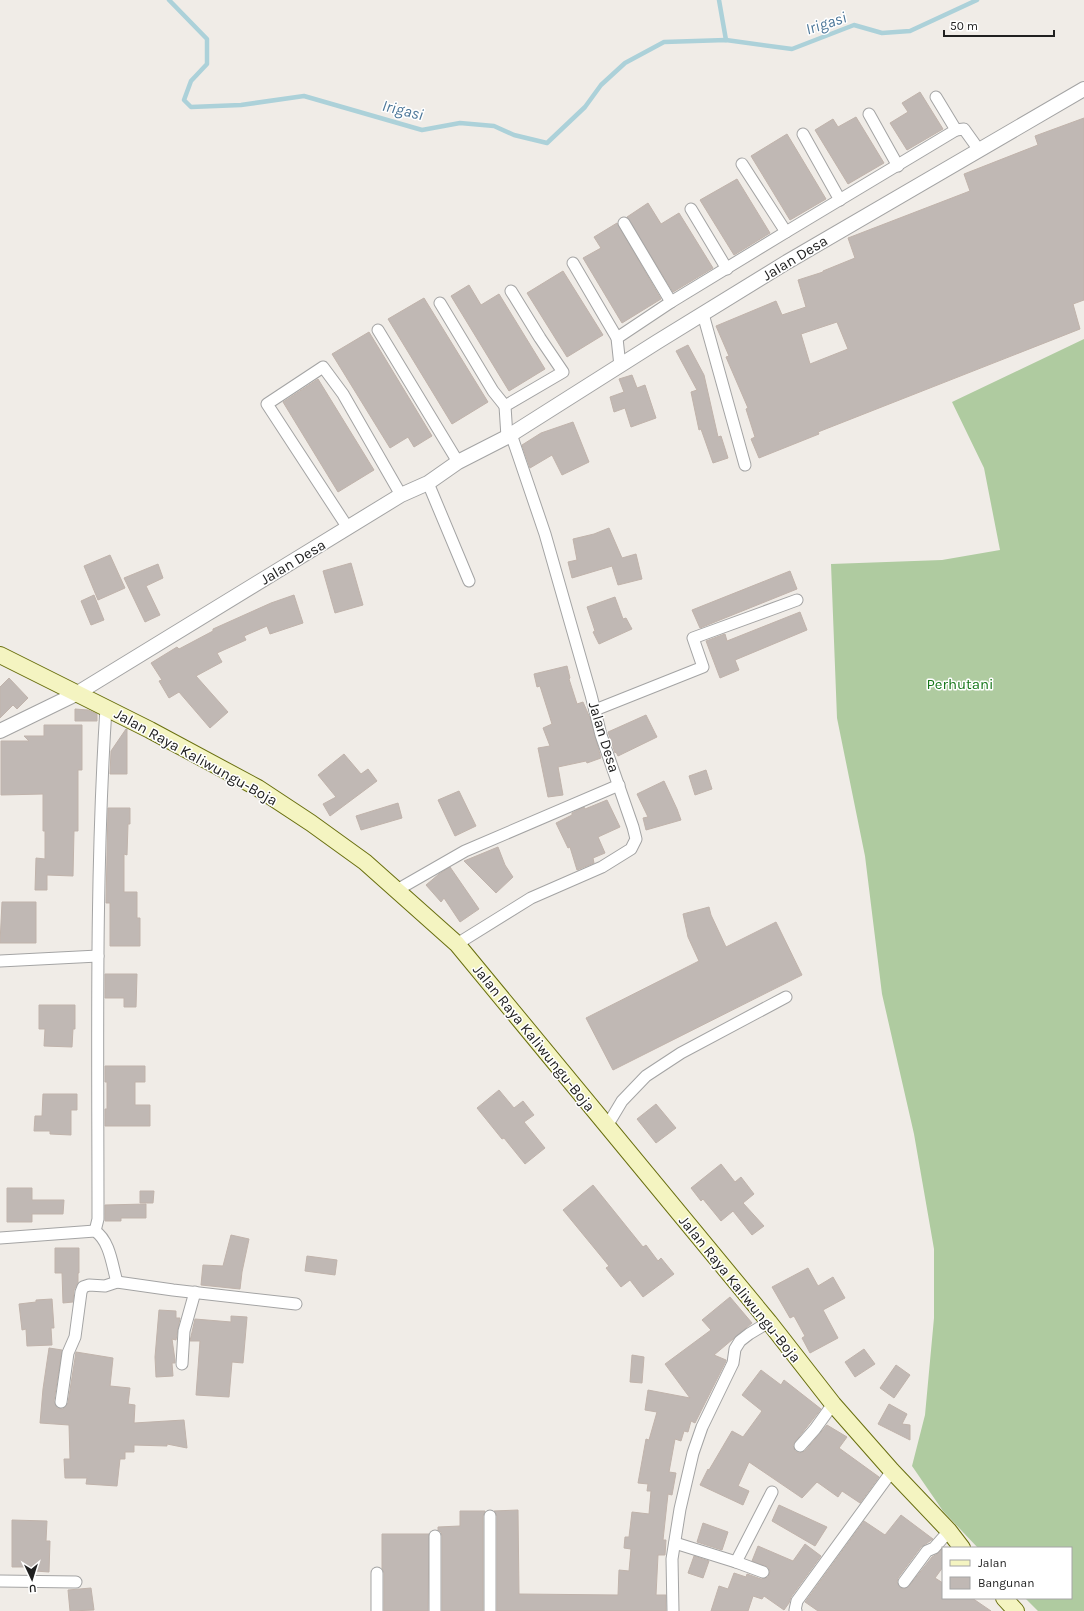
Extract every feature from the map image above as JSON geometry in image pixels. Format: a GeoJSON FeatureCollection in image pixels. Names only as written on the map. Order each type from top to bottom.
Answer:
{"type":"FeatureCollection","features":[{"type":"Feature","properties":{"kind":"main road","name":"Jalan Raya Kaliwungu-Boja"},"geometry":{"type":"LineString","coordinates":[[0,655],[150,730],[258,788],[311,823],[365,862],[457,944],[769,1322],[833,1404],[892,1471],[949,1531],[961,1547]]}},
{"type":"Feature","properties":{"kind":"main road"},"geometry":{"type":"LineString","coordinates":[[1005,1599],[1016,1611]]}},
{"type":"Feature","properties":{"kind":"street","name":"Jalan Desa"},"geometry":{"type":"LineString","coordinates":[[0,731],[76,694],[401,495],[428,483],[458,462],[509,435],[787,262],[1084,89]]}},
{"type":"Feature","properties":{"kind":"street"},"geometry":{"type":"LineString","coordinates":[[936,97],[956,130]]}},
{"type":"Feature","properties":{"kind":"street"},"geometry":{"type":"LineString","coordinates":[[869,114],[898,166]]}},
{"type":"Feature","properties":{"kind":"street"},"geometry":{"type":"LineString","coordinates":[[617,338],[671,302],[956,130],[964,129],[979,150]]}},
{"type":"Feature","properties":{"kind":"street"},"geometry":{"type":"LineString","coordinates":[[803,134],[840,200]]}},
{"type":"Feature","properties":{"kind":"street"},"geometry":{"type":"LineString","coordinates":[[742,164],[786,232]]}},
{"type":"Feature","properties":{"kind":"street"},"geometry":{"type":"LineString","coordinates":[[691,209],[727,269]]}},
{"type":"Feature","properties":{"kind":"street"},"geometry":{"type":"LineString","coordinates":[[624,223],[671,302]]}},
{"type":"Feature","properties":{"kind":"street"},"geometry":{"type":"LineString","coordinates":[[573,263],[617,338],[620,366]]}},
{"type":"Feature","properties":{"kind":"street"},"geometry":{"type":"LineString","coordinates":[[505,406],[563,372],[511,291]]}},
{"type":"Feature","properties":{"kind":"street"},"geometry":{"type":"LineString","coordinates":[[440,303],[493,391],[505,406],[509,435]]}},
{"type":"Feature","properties":{"kind":"street"},"geometry":{"type":"LineString","coordinates":[[703,314],[745,466]]}},
{"type":"Feature","properties":{"kind":"street"},"geometry":{"type":"LineString","coordinates":[[378,330],[458,462]]}},
{"type":"Feature","properties":{"kind":"street"},"geometry":{"type":"LineString","coordinates":[[348,528],[267,404],[323,367],[343,394],[401,495]]}},
{"type":"Feature","properties":{"kind":"street","name":"Jalan Desa"},"geometry":{"type":"LineString","coordinates":[[457,944],[531,898],[602,868],[631,849],[636,838],[601,735],[545,534],[509,435]]}},
{"type":"Feature","properties":{"kind":"street"},"geometry":{"type":"LineString","coordinates":[[428,483],[469,581]]}},
{"type":"Feature","properties":{"kind":"street"},"geometry":{"type":"LineString","coordinates":[[595,710],[703,667],[693,638],[798,600]]}},
{"type":"Feature","properties":{"kind":"street"},"geometry":{"type":"LineString","coordinates":[[95,1231],[98,1219],[98,956],[101,786],[106,708]]}},
{"type":"Feature","properties":{"kind":"street"},"geometry":{"type":"LineString","coordinates":[[397,890],[465,851],[554,812],[619,786]]}},
{"type":"Feature","properties":{"kind":"street"},"geometry":{"type":"LineString","coordinates":[[0,961],[98,956]]}},
{"type":"Feature","properties":{"kind":"street"},"geometry":{"type":"LineString","coordinates":[[607,1126],[622,1101],[646,1076],[682,1053],[786,997]]}},
{"type":"Feature","properties":{"kind":"street"},"geometry":{"type":"LineString","coordinates":[[0,1238],[95,1231],[102,1235],[107,1245],[117,1282]]}},
{"type":"Feature","properties":{"kind":"street"},"geometry":{"type":"LineString","coordinates":[[61,1402],[68,1353],[75,1337],[81,1292],[84,1287],[89,1285],[105,1286],[117,1282],[296,1304]]}},
{"type":"Feature","properties":{"kind":"street"},"geometry":{"type":"LineString","coordinates":[[182,1364],[184,1331],[195,1292]]}},
{"type":"Feature","properties":{"kind":"street"},"geometry":{"type":"LineString","coordinates":[[673,1611],[672,1559],[687,1481],[702,1426],[733,1363],[735,1349],[740,1341],[769,1322]]}},
{"type":"Feature","properties":{"kind":"street"},"geometry":{"type":"LineString","coordinates":[[800,1446],[815,1429],[833,1404]]}},
{"type":"Feature","properties":{"kind":"street"},"geometry":{"type":"LineString","coordinates":[[796,1611],[797,1601],[892,1471]]}},
{"type":"Feature","properties":{"kind":"street"},"geometry":{"type":"LineString","coordinates":[[736,1562],[772,1492]]}},
{"type":"Feature","properties":{"kind":"street"},"geometry":{"type":"LineString","coordinates":[[490,1516],[490,1611]]}},
{"type":"Feature","properties":{"kind":"street"},"geometry":{"type":"LineString","coordinates":[[904,1582],[927,1551],[934,1548],[949,1531]]}},
{"type":"Feature","properties":{"kind":"street"},"geometry":{"type":"LineString","coordinates":[[435,1536],[435,1611]]}},
{"type":"Feature","properties":{"kind":"street"},"geometry":{"type":"LineString","coordinates":[[675,1544],[736,1562],[763,1572]]}},
{"type":"Feature","properties":{"kind":"street"},"geometry":{"type":"LineString","coordinates":[[377,1573],[377,1611]]}},
{"type":"Feature","properties":{"kind":"street"},"geometry":{"type":"LineString","coordinates":[[0,1581],[76,1582]]}},
{"type":"Feature","properties":{"kind":"green space","name":"Perhutani"},"geometry":{"type":"Polygon","coordinates":[[[1084,339],[1084,1611],[1038,1611],[1026,1599],[1072,1599],[1072,1547],[977,1547],[943,1511],[912,1466],[925,1415],[934,1318],[934,1249],[914,1134],[882,994],[865,856],[837,718],[831,564],[942,560],[1000,550],[984,468],[952,402],[1084,339]]]}},
{"type":"Feature","properties":{"kind":"building"},"geometry":{"type":"Polygon","coordinates":[[[920,92],[943,129],[907,150],[890,123],[908,112],[902,103],[920,92]]]}},
{"type":"Feature","properties":{"kind":"building"},"geometry":{"type":"Polygon","coordinates":[[[856,117],[884,163],[848,184],[815,130],[833,119],[838,127],[856,117]]]}},
{"type":"Feature","properties":{"kind":"building"},"geometry":{"type":"Polygon","coordinates":[[[1084,118],[1084,300],[1073,304],[1080,329],[818,432],[819,434],[759,458],[751,439],[755,437],[746,409],[748,408],[726,357],[729,356],[716,326],[776,301],[782,315],[806,307],[798,280],[823,272],[855,258],[848,238],[970,191],[964,174],[1038,145],[1035,136],[1084,118]],[[837,322],[801,334],[810,364],[848,349],[837,322]]]}},
{"type":"Feature","properties":{"kind":"building"},"geometry":{"type":"Polygon","coordinates":[[[787,134],[826,199],[790,220],[751,156],[787,134]]]}},
{"type":"Feature","properties":{"kind":"building"},"geometry":{"type":"Polygon","coordinates":[[[737,179],[770,233],[734,255],[700,200],[737,179]]]}},
{"type":"Feature","properties":{"kind":"building"},"geometry":{"type":"Polygon","coordinates":[[[648,203],[661,224],[679,213],[713,268],[673,292],[627,217],[648,203]]]}},
{"type":"Feature","properties":{"kind":"building"},"geometry":{"type":"Polygon","coordinates":[[[617,223],[661,299],[622,323],[583,258],[601,248],[594,237],[617,223]]]}},
{"type":"Feature","properties":{"kind":"building"},"geometry":{"type":"Polygon","coordinates":[[[563,271],[603,335],[567,357],[527,293],[563,271]]]}},
{"type":"Feature","properties":{"kind":"building"},"geometry":{"type":"Polygon","coordinates":[[[469,285],[481,305],[499,294],[545,369],[509,391],[451,296],[469,285]]]}},
{"type":"Feature","properties":{"kind":"building"},"geometry":{"type":"Polygon","coordinates":[[[424,298],[488,402],[452,424],[388,319],[424,298]]]}},
{"type":"Feature","properties":{"kind":"building"},"geometry":{"type":"Polygon","coordinates":[[[369,332],[432,436],[414,447],[408,437],[390,448],[332,354],[369,332]]]}},
{"type":"Feature","properties":{"kind":"building"},"geometry":{"type":"Polygon","coordinates":[[[688,345],[704,375],[718,437],[721,436],[728,458],[713,463],[701,429],[699,430],[691,392],[697,390],[676,351],[688,345]]]}},
{"type":"Feature","properties":{"kind":"building"},"geometry":{"type":"Polygon","coordinates":[[[632,375],[637,388],[645,385],[656,418],[631,427],[625,408],[614,412],[610,397],[624,392],[619,379],[632,375]]]}},
{"type":"Feature","properties":{"kind":"building"},"geometry":{"type":"Polygon","coordinates":[[[318,379],[374,470],[338,492],[283,402],[318,379]]]}},
{"type":"Feature","properties":{"kind":"building"},"geometry":{"type":"Polygon","coordinates":[[[573,422],[589,462],[562,475],[552,455],[530,468],[522,445],[541,433],[573,422]]]}},
{"type":"Feature","properties":{"kind":"building"},"geometry":{"type":"Polygon","coordinates":[[[609,528],[622,558],[636,554],[642,579],[618,585],[612,566],[572,578],[568,562],[577,560],[573,539],[594,534],[609,528]]]}},
{"type":"Feature","properties":{"kind":"building"},"geometry":{"type":"Polygon","coordinates":[[[110,555],[125,588],[98,600],[84,566],[110,555]]]}},
{"type":"Feature","properties":{"kind":"building"},"geometry":{"type":"Polygon","coordinates":[[[351,563],[363,605],[335,613],[323,571],[351,563]]]}},
{"type":"Feature","properties":{"kind":"building"},"geometry":{"type":"Polygon","coordinates":[[[158,564],[163,578],[146,586],[160,615],[145,622],[124,578],[158,564]]]}},
{"type":"Feature","properties":{"kind":"building"},"geometry":{"type":"Polygon","coordinates":[[[790,571],[797,589],[700,628],[692,610],[790,571]]]}},
{"type":"Feature","properties":{"kind":"building"},"geometry":{"type":"Polygon","coordinates":[[[94,595],[104,620],[91,625],[81,601],[94,595]]]}},
{"type":"Feature","properties":{"kind":"building"},"geometry":{"type":"Polygon","coordinates":[[[294,595],[303,623],[270,634],[267,626],[244,636],[246,640],[217,653],[222,662],[196,676],[228,712],[210,728],[179,692],[169,698],[159,681],[162,680],[151,663],[177,647],[179,649],[213,631],[213,629],[271,603],[294,595]]]}},
{"type":"Feature","properties":{"kind":"building"},"geometry":{"type":"Polygon","coordinates":[[[615,597],[623,619],[626,618],[632,629],[599,644],[593,632],[595,631],[587,607],[615,597]]]}},
{"type":"Feature","properties":{"kind":"building"},"geometry":{"type":"Polygon","coordinates":[[[800,612],[807,630],[735,660],[739,670],[720,678],[706,641],[725,634],[727,641],[800,612]]]}},
{"type":"Feature","properties":{"kind":"building"},"geometry":{"type":"Polygon","coordinates":[[[567,666],[569,679],[577,704],[583,702],[590,718],[601,758],[587,763],[586,761],[558,767],[563,795],[548,797],[538,748],[550,746],[543,728],[552,724],[540,686],[537,687],[534,674],[567,666]]]}},
{"type":"Feature","properties":{"kind":"building"},"geometry":{"type":"Polygon","coordinates":[[[9,678],[28,698],[17,709],[13,705],[0,718],[0,687],[9,678]]]}},
{"type":"Feature","properties":{"kind":"building"},"geometry":{"type":"Polygon","coordinates":[[[75,709],[88,710],[97,714],[97,721],[75,721],[75,709]]]}},
{"type":"Feature","properties":{"kind":"building"},"geometry":{"type":"Polygon","coordinates":[[[646,715],[657,737],[618,756],[616,752],[615,753],[608,732],[646,715]]]}},
{"type":"Feature","properties":{"kind":"building"},"geometry":{"type":"Polygon","coordinates":[[[44,725],[82,725],[82,770],[78,770],[78,831],[74,831],[73,876],[47,875],[47,890],[35,890],[36,858],[45,859],[43,794],[1,795],[1,741],[29,741],[24,736],[44,736],[44,725]]]}},
{"type":"Feature","properties":{"kind":"building"},"geometry":{"type":"Polygon","coordinates":[[[126,729],[127,774],[110,774],[111,751],[126,729]]]}},
{"type":"Feature","properties":{"kind":"building"},"geometry":{"type":"Polygon","coordinates":[[[344,754],[361,774],[368,769],[377,781],[330,816],[323,804],[336,797],[318,775],[344,754]]]}},
{"type":"Feature","properties":{"kind":"building"},"geometry":{"type":"Polygon","coordinates":[[[706,770],[712,789],[695,795],[689,776],[706,770]]]}},
{"type":"Feature","properties":{"kind":"building"},"geometry":{"type":"Polygon","coordinates":[[[664,781],[681,820],[646,830],[643,818],[648,817],[637,794],[664,781]]]}},
{"type":"Feature","properties":{"kind":"building"},"geometry":{"type":"Polygon","coordinates":[[[459,791],[476,826],[455,836],[438,800],[459,791]]]}},
{"type":"Feature","properties":{"kind":"building"},"geometry":{"type":"Polygon","coordinates":[[[607,800],[620,827],[598,837],[605,853],[593,858],[594,863],[577,870],[570,847],[568,848],[556,823],[584,807],[585,809],[607,800]]]}},
{"type":"Feature","properties":{"kind":"building"},"geometry":{"type":"Polygon","coordinates":[[[398,803],[402,818],[361,830],[356,816],[398,803]]]}},
{"type":"Feature","properties":{"kind":"building"},"geometry":{"type":"Polygon","coordinates":[[[108,808],[130,808],[127,855],[124,854],[124,892],[137,892],[137,918],[140,918],[140,946],[110,946],[110,903],[106,903],[108,808]]]}},
{"type":"Feature","properties":{"kind":"building"},"geometry":{"type":"Polygon","coordinates":[[[498,847],[505,865],[513,877],[496,893],[464,861],[498,847]]]}},
{"type":"Feature","properties":{"kind":"building"},"geometry":{"type":"Polygon","coordinates":[[[450,867],[479,909],[460,922],[444,898],[441,902],[426,885],[450,867]]]}},
{"type":"Feature","properties":{"kind":"building"},"geometry":{"type":"Polygon","coordinates":[[[2,902],[36,902],[36,943],[0,943],[2,902]]]}},
{"type":"Feature","properties":{"kind":"building"},"geometry":{"type":"Polygon","coordinates":[[[709,907],[711,915],[726,947],[776,922],[802,975],[613,1070],[586,1018],[699,961],[688,937],[683,914],[709,907]]]}},
{"type":"Feature","properties":{"kind":"building"},"geometry":{"type":"Polygon","coordinates":[[[105,974],[137,974],[136,1007],[124,1007],[124,998],[105,998],[105,974]]]}},
{"type":"Feature","properties":{"kind":"building"},"geometry":{"type":"Polygon","coordinates":[[[39,1005],[75,1005],[75,1029],[73,1029],[72,1047],[44,1046],[45,1029],[39,1029],[39,1005]]]}},
{"type":"Feature","properties":{"kind":"building"},"geometry":{"type":"Polygon","coordinates":[[[105,1066],[145,1066],[145,1082],[135,1082],[135,1105],[150,1105],[150,1126],[105,1126],[105,1109],[107,1109],[107,1082],[105,1082],[105,1066]]]}},
{"type":"Feature","properties":{"kind":"building"},"geometry":{"type":"Polygon","coordinates":[[[499,1090],[514,1108],[523,1101],[534,1115],[524,1122],[545,1148],[525,1164],[477,1108],[499,1090]]]}},
{"type":"Feature","properties":{"kind":"building"},"geometry":{"type":"Polygon","coordinates":[[[43,1094],[77,1094],[77,1110],[71,1110],[71,1135],[50,1134],[50,1131],[34,1131],[35,1116],[42,1116],[43,1094]]]}},
{"type":"Feature","properties":{"kind":"building"},"geometry":{"type":"Polygon","coordinates":[[[656,1104],[676,1128],[656,1143],[637,1119],[656,1104]]]}},
{"type":"Feature","properties":{"kind":"building"},"geometry":{"type":"Polygon","coordinates":[[[721,1164],[735,1182],[741,1177],[754,1194],[743,1203],[764,1226],[752,1235],[733,1211],[721,1221],[703,1199],[701,1201],[691,1188],[721,1164]]]}},
{"type":"Feature","properties":{"kind":"building"},"geometry":{"type":"Polygon","coordinates":[[[593,1185],[643,1247],[646,1245],[658,1261],[661,1258],[674,1274],[643,1297],[630,1280],[621,1287],[606,1268],[609,1266],[563,1210],[593,1185]]]}},
{"type":"Feature","properties":{"kind":"building"},"geometry":{"type":"Polygon","coordinates":[[[7,1188],[32,1188],[32,1200],[64,1200],[63,1214],[32,1214],[32,1222],[7,1222],[7,1188]]]}},
{"type":"Feature","properties":{"kind":"building"},"geometry":{"type":"Polygon","coordinates":[[[140,1191],[154,1191],[153,1203],[140,1203],[140,1191]]]}},
{"type":"Feature","properties":{"kind":"building"},"geometry":{"type":"Polygon","coordinates":[[[146,1204],[146,1218],[121,1218],[121,1221],[105,1221],[105,1205],[146,1204]]]}},
{"type":"Feature","properties":{"kind":"building"},"geometry":{"type":"Polygon","coordinates":[[[231,1235],[249,1239],[240,1289],[201,1285],[203,1265],[223,1266],[231,1235]]]}},
{"type":"Feature","properties":{"kind":"building"},"geometry":{"type":"Polygon","coordinates":[[[55,1248],[79,1248],[78,1282],[74,1290],[73,1302],[63,1303],[62,1273],[55,1273],[55,1248]]]}},
{"type":"Feature","properties":{"kind":"building"},"geometry":{"type":"Polygon","coordinates":[[[307,1256],[337,1260],[335,1275],[305,1271],[307,1256]]]}},
{"type":"Feature","properties":{"kind":"building"},"geometry":{"type":"Polygon","coordinates":[[[808,1268],[818,1286],[833,1277],[845,1298],[823,1310],[838,1338],[810,1353],[802,1338],[805,1336],[794,1316],[790,1318],[772,1287],[808,1268]]]}},
{"type":"Feature","properties":{"kind":"building"},"geometry":{"type":"Polygon","coordinates":[[[730,1297],[752,1323],[714,1355],[726,1361],[695,1423],[691,1421],[688,1432],[684,1431],[681,1441],[675,1439],[669,1472],[676,1473],[672,1495],[668,1494],[663,1540],[666,1540],[665,1555],[658,1555],[656,1595],[666,1595],[666,1611],[497,1611],[497,1516],[494,1511],[518,1510],[519,1594],[618,1595],[619,1570],[629,1571],[631,1549],[624,1548],[625,1537],[629,1537],[632,1512],[649,1514],[651,1491],[647,1491],[648,1484],[638,1483],[646,1439],[649,1440],[657,1412],[645,1410],[648,1390],[690,1398],[665,1364],[711,1330],[702,1320],[730,1297]]]}},
{"type":"Feature","properties":{"kind":"building"},"geometry":{"type":"Polygon","coordinates":[[[52,1299],[54,1328],[51,1328],[52,1345],[27,1346],[26,1329],[22,1330],[19,1304],[36,1302],[36,1300],[52,1299]]]}},
{"type":"Feature","properties":{"kind":"building"},"geometry":{"type":"Polygon","coordinates":[[[159,1310],[176,1311],[176,1318],[180,1318],[176,1340],[172,1339],[175,1360],[175,1363],[172,1363],[173,1376],[156,1377],[155,1357],[159,1310]]]}},
{"type":"Feature","properties":{"kind":"building"},"geometry":{"type":"Polygon","coordinates":[[[231,1316],[247,1317],[243,1363],[232,1362],[229,1397],[196,1395],[200,1341],[190,1341],[195,1319],[231,1322],[231,1316]]]}},
{"type":"Feature","properties":{"kind":"building"},"geometry":{"type":"Polygon","coordinates":[[[49,1348],[62,1350],[54,1401],[57,1408],[63,1409],[68,1403],[76,1352],[113,1358],[110,1386],[130,1388],[128,1404],[135,1405],[134,1423],[184,1420],[187,1448],[167,1444],[167,1446],[134,1445],[134,1452],[125,1452],[125,1459],[120,1459],[117,1486],[86,1484],[87,1478],[65,1478],[64,1459],[70,1459],[69,1425],[40,1423],[49,1348]]]}},
{"type":"Feature","properties":{"kind":"building"},"geometry":{"type":"Polygon","coordinates":[[[864,1349],[875,1364],[855,1377],[845,1362],[864,1349]]]}},
{"type":"Feature","properties":{"kind":"building"},"geometry":{"type":"Polygon","coordinates":[[[632,1355],[644,1357],[642,1383],[630,1382],[632,1355]]]}},
{"type":"Feature","properties":{"kind":"building"},"geometry":{"type":"Polygon","coordinates":[[[896,1365],[910,1375],[894,1398],[880,1388],[896,1365]]]}},
{"type":"Feature","properties":{"kind":"building"},"geometry":{"type":"Polygon","coordinates":[[[761,1370],[781,1385],[784,1380],[821,1409],[793,1445],[795,1451],[799,1453],[805,1451],[827,1425],[847,1437],[839,1448],[879,1477],[860,1503],[842,1491],[838,1497],[817,1482],[802,1498],[749,1462],[738,1486],[749,1491],[743,1505],[700,1485],[708,1469],[709,1470],[732,1431],[743,1437],[762,1411],[742,1395],[761,1370]]]}},
{"type":"Feature","properties":{"kind":"building"},"geometry":{"type":"Polygon","coordinates":[[[889,1404],[907,1414],[902,1424],[910,1425],[910,1440],[878,1424],[889,1404]]]}},
{"type":"Feature","properties":{"kind":"building"},"geometry":{"type":"Polygon","coordinates":[[[779,1505],[827,1527],[815,1546],[772,1521],[779,1505]]]}},
{"type":"Feature","properties":{"kind":"building"},"geometry":{"type":"Polygon","coordinates":[[[460,1511],[485,1511],[483,1516],[483,1611],[442,1611],[442,1536],[441,1532],[438,1530],[438,1527],[460,1526],[460,1511]]]}},
{"type":"Feature","properties":{"kind":"building"},"geometry":{"type":"Polygon","coordinates":[[[901,1515],[933,1539],[921,1547],[898,1578],[897,1582],[900,1587],[904,1589],[909,1586],[932,1557],[942,1549],[942,1568],[935,1578],[942,1582],[942,1599],[973,1599],[991,1611],[818,1611],[805,1602],[864,1521],[885,1535],[901,1515]]]}},
{"type":"Feature","properties":{"kind":"building"},"geometry":{"type":"Polygon","coordinates":[[[12,1520],[47,1521],[46,1541],[50,1541],[49,1572],[35,1571],[35,1567],[12,1567],[12,1520]]]}},
{"type":"Feature","properties":{"kind":"building"},"geometry":{"type":"Polygon","coordinates":[[[703,1523],[728,1532],[722,1550],[697,1542],[703,1523]]]}},
{"type":"Feature","properties":{"kind":"building"},"geometry":{"type":"Polygon","coordinates":[[[382,1534],[429,1534],[428,1611],[384,1611],[382,1534]]]}},
{"type":"Feature","properties":{"kind":"building"},"geometry":{"type":"Polygon","coordinates":[[[805,1544],[821,1556],[791,1597],[784,1610],[764,1596],[762,1599],[753,1596],[748,1611],[711,1611],[719,1586],[728,1589],[734,1573],[746,1577],[747,1574],[761,1579],[768,1577],[770,1571],[768,1567],[752,1561],[758,1546],[793,1561],[805,1544]]]}},
{"type":"Feature","properties":{"kind":"building"},"geometry":{"type":"Polygon","coordinates":[[[694,1556],[709,1561],[703,1578],[688,1573],[694,1556]]]}},
{"type":"Feature","properties":{"kind":"building"},"geometry":{"type":"Polygon","coordinates":[[[91,1588],[94,1610],[70,1611],[68,1590],[91,1588]]]}},
{"type":"Feature","properties":{"kind":"waterway","name":"Irigasi"},"geometry":{"type":"LineString","coordinates":[[169,0],[207,39],[207,64],[191,81],[184,100],[191,107],[241,105],[304,96],[422,130],[460,123],[494,126],[514,135],[547,143],[585,107],[601,85],[625,63],[664,42],[726,40],[792,49],[854,25],[882,33],[910,31],[977,0]]}},
{"type":"Feature","properties":{"kind":"waterway","name":"Irigasi"},"geometry":{"type":"LineString","coordinates":[[719,0],[726,40]]}}]}
